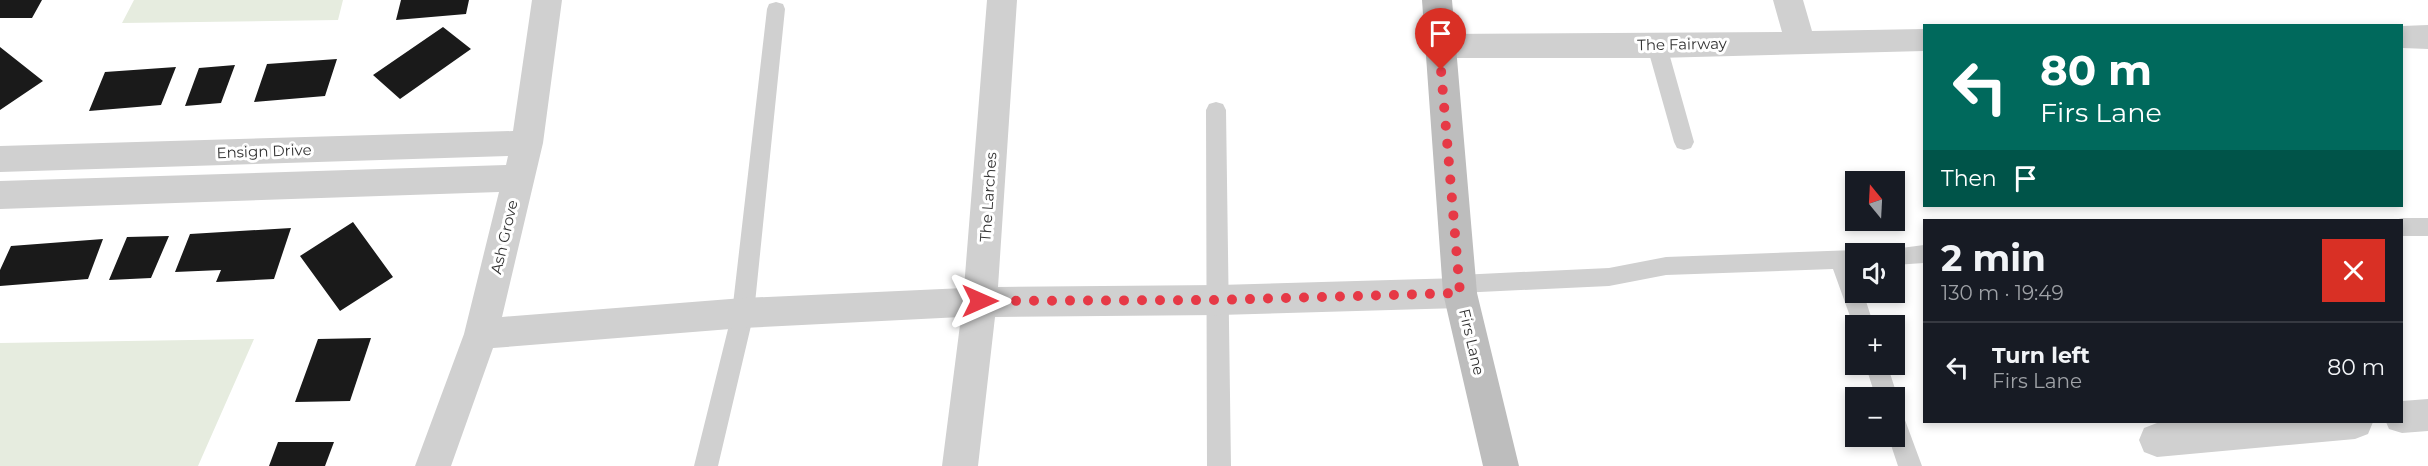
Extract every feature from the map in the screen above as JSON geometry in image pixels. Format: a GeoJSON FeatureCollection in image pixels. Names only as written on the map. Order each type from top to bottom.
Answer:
{"type":"FeatureCollection","features":[{"type":"Feature","properties":{"kind":"street","name":"Ash Grove"},"geometry":{"type":"LineString","coordinates":[[433,466],[481,334],[527,143],[547,0]]}},
{"type":"Feature","properties":{"kind":"street","name":"The Larches"},"geometry":{"type":"LineString","coordinates":[[960,466],[980,301],[1002,0]]}},
{"type":"Feature","properties":{"kind":"street","name":"Firs Lane"},"geometry":{"type":"LineString","coordinates":[[1437,0],[1460,289],[1502,466]]}},
{"type":"Feature","properties":{"kind":"street"},"geometry":{"type":"LineString","coordinates":[[1788,0],[1800,41]]}},
{"type":"Feature","properties":{"kind":"street"},"geometry":{"type":"LineString","coordinates":[[2403,37],[2428,36]]}},
{"type":"Feature","properties":{"kind":"street","name":"The Fairway"},"geometry":{"type":"LineString","coordinates":[[1439,46],[1657,46],[1923,40]]}},
{"type":"Feature","properties":{"kind":"street","name":"Ensign Drive"},"geometry":{"type":"LineString","coordinates":[[0,159],[527,143]]}},
{"type":"Feature","properties":{"kind":"street"},"geometry":{"type":"LineString","coordinates":[[0,195],[518,178]]}},
{"type":"Feature","properties":{"kind":"street"},"geometry":{"type":"LineString","coordinates":[[481,334],[743,314],[980,301],[1219,300],[1460,289]]}},
{"type":"Feature","properties":{"kind":"street"},"geometry":{"type":"LineString","coordinates":[[2403,417],[2428,415]]}},
{"type":"Feature","properties":{"kind":"street"},"geometry":{"type":"LineString","coordinates":[[2157,440],[2344,423]]}},
{"type":"Feature","properties":{"kind":"lane"},"geometry":{"type":"LineString","coordinates":[[706,466],[743,314],[776,9]]}},
{"type":"Feature","properties":{"kind":"lane"},"geometry":{"type":"LineString","coordinates":[[1657,46],[1683,142]]}},
{"type":"Feature","properties":{"kind":"lane"},"geometry":{"type":"LineString","coordinates":[[1216,110],[1219,466]]}},
{"type":"Feature","properties":{"kind":"lane"},"geometry":{"type":"LineString","coordinates":[[2403,227],[2428,227]]}},
{"type":"Feature","properties":{"kind":"lane"},"geometry":{"type":"LineString","coordinates":[[1905,255],[1923,254]]}},
{"type":"Feature","properties":{"kind":"lane"},"geometry":{"type":"LineString","coordinates":[[1460,289],[1608,278],[1666,266],[1845,259]]}},
{"type":"Feature","properties":{"kind":"lane"},"geometry":{"type":"LineString","coordinates":[[1904,447],[1910,466]]}},
{"type":"Feature","properties":{"kind":"shaded area"},"geometry":{"type":"Polygon","coordinates":[[[134,0],[343,0],[338,20],[122,23],[134,0]]]}},
{"type":"Feature","properties":{"kind":"shaded area"},"geometry":{"type":"Polygon","coordinates":[[[254,339],[198,466],[0,466],[0,343],[254,339]]]}},
{"type":"Feature","properties":{"kind":"building"},"geometry":{"type":"Polygon","coordinates":[[[0,0],[42,0],[32,18],[0,18],[0,0]]]}},
{"type":"Feature","properties":{"kind":"building"},"geometry":{"type":"Polygon","coordinates":[[[401,0],[469,0],[466,14],[396,20],[401,0]]]}},
{"type":"Feature","properties":{"kind":"building"},"geometry":{"type":"Polygon","coordinates":[[[443,27],[471,49],[400,99],[373,75],[443,27]]]}},
{"type":"Feature","properties":{"kind":"building"},"geometry":{"type":"Polygon","coordinates":[[[0,47],[43,81],[0,110],[0,47]]]}},
{"type":"Feature","properties":{"kind":"building"},"geometry":{"type":"Polygon","coordinates":[[[337,59],[325,96],[254,102],[267,64],[337,59]]]}},
{"type":"Feature","properties":{"kind":"building"},"geometry":{"type":"Polygon","coordinates":[[[235,65],[221,103],[185,106],[199,68],[235,65]]]}},
{"type":"Feature","properties":{"kind":"building"},"geometry":{"type":"Polygon","coordinates":[[[176,67],[161,105],[89,111],[105,72],[176,67]]]}},
{"type":"Feature","properties":{"kind":"building"},"geometry":{"type":"Polygon","coordinates":[[[353,222],[393,277],[340,311],[300,256],[353,222]]]}},
{"type":"Feature","properties":{"kind":"building"},"geometry":{"type":"Polygon","coordinates":[[[291,228],[274,279],[216,282],[221,270],[175,272],[190,234],[291,228]]]}},
{"type":"Feature","properties":{"kind":"building"},"geometry":{"type":"Polygon","coordinates":[[[169,236],[151,278],[109,280],[127,237],[169,236]]]}},
{"type":"Feature","properties":{"kind":"building"},"geometry":{"type":"Polygon","coordinates":[[[103,239],[88,279],[0,286],[0,270],[11,246],[103,239]]]}},
{"type":"Feature","properties":{"kind":"building"},"geometry":{"type":"Polygon","coordinates":[[[371,338],[350,401],[295,402],[318,339],[371,338]]]}},
{"type":"Feature","properties":{"kind":"building"},"geometry":{"type":"Polygon","coordinates":[[[278,442],[334,442],[325,466],[269,466],[278,442]]]}},
{"type":"Feature","properties":{"kind":"route"},"geometry":{"type":"LineString","coordinates":[[980,301],[1219,300],[1460,293],[1441,70]]}}]}
